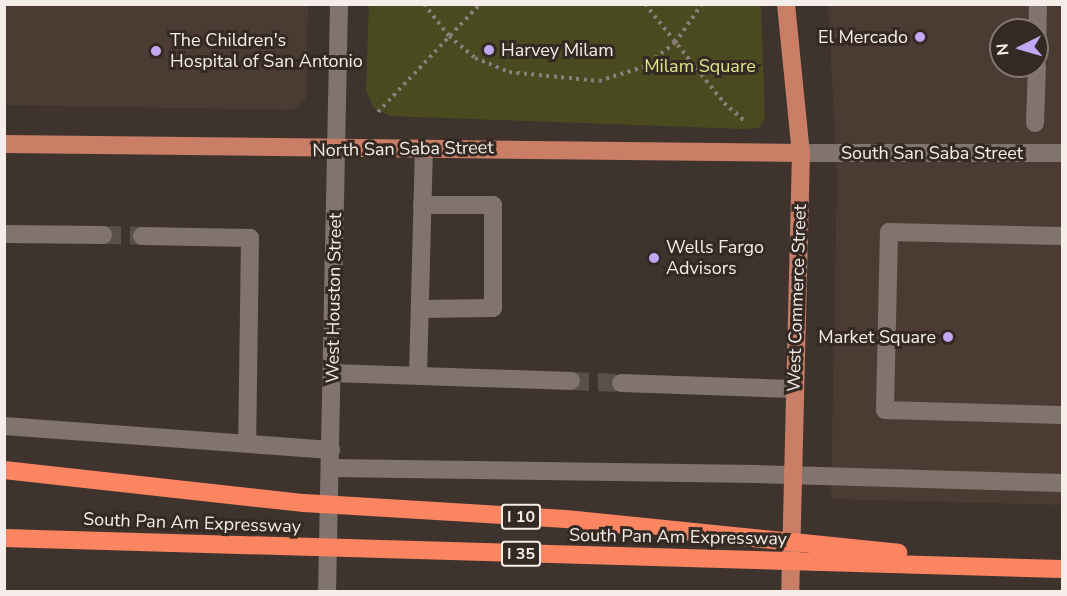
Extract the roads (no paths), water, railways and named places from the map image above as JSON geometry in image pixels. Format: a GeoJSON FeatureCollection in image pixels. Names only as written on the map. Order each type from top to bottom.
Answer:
{"type":"FeatureCollection","features":[{"type":"Feature","properties":{"kind":"highway","name":"I 10"},"geometry":{"type":"LineString","coordinates":[[4,470],[304,503],[566,519],[1037,567]]}},
{"type":"Feature","properties":{"kind":"highway","name":"South Pan Am Expressway"},"geometry":{"type":"LineString","coordinates":[[4,538],[1062,568]]}},
{"type":"Feature","properties":{"kind":"main road","name":"West Commerce Street"},"geometry":{"type":"LineString","coordinates":[[786,4],[801,153],[790,591]]}},
{"type":"Feature","properties":{"kind":"main road","name":"North San Saba Street"},"geometry":{"type":"LineString","coordinates":[[4,144],[801,153]]}},
{"type":"Feature","properties":{"kind":"street","name":"West Houston Street"},"geometry":{"type":"LineString","coordinates":[[327,591],[338,149],[339,4]]}},
{"type":"Feature","properties":{"kind":"street"},"geometry":{"type":"LineString","coordinates":[[1035,123],[1037,78]]}},
{"type":"Feature","properties":{"kind":"street"},"geometry":{"type":"LineString","coordinates":[[417,375],[424,148]]}},
{"type":"Feature","properties":{"kind":"street","name":"South San Saba Street"},"geometry":{"type":"LineString","coordinates":[[801,153],[1062,153]]}},
{"type":"Feature","properties":{"kind":"street"},"geometry":{"type":"LineString","coordinates":[[420,309],[493,308],[493,205],[422,205]]}},
{"type":"Feature","properties":{"kind":"street"},"geometry":{"type":"LineString","coordinates":[[1062,236],[889,232],[885,410],[1062,415]]}},
{"type":"Feature","properties":{"kind":"street"},"geometry":{"type":"LineString","coordinates":[[4,234],[104,236]]}},
{"type":"Feature","properties":{"kind":"street"},"geometry":{"type":"LineString","coordinates":[[142,236],[250,238],[247,443]]}},
{"type":"Feature","properties":{"kind":"street"},"geometry":{"type":"LineString","coordinates":[[332,373],[571,381]]}},
{"type":"Feature","properties":{"kind":"street"},"geometry":{"type":"LineString","coordinates":[[621,383],[794,389]]}},
{"type":"Feature","properties":{"kind":"street"},"geometry":{"type":"LineString","coordinates":[[4,426],[247,443],[331,459],[1062,483]]}},
{"type":"Feature","properties":{"kind":"tunnel"},"geometry":{"type":"LineString","coordinates":[[103,235],[142,236]]}},
{"type":"Feature","properties":{"kind":"tunnel"},"geometry":{"type":"LineString","coordinates":[[571,381],[621,383]]}},
{"type":"Feature","properties":{"kind":"place","name":"El Mercado"},"geometry":{"type":"Point","coordinates":[920,37]}},
{"type":"Feature","properties":{"kind":"place","name":"Harvey Milam"},"geometry":{"type":"Point","coordinates":[489,50]}},
{"type":"Feature","properties":{"kind":"place","name":"The Children's Hospital of San Antonio"},"geometry":{"type":"Point","coordinates":[156,51]}},
{"type":"Feature","properties":{"kind":"place","name":"Wells Fargo Advisors"},"geometry":{"type":"Point","coordinates":[654,258]}},
{"type":"Feature","properties":{"kind":"place","name":"Market Square"},"geometry":{"type":"Point","coordinates":[948,337]}},
{"type":"Feature","properties":{"kind":"park label","name":"Milam Square"},"geometry":{"type":"Point","coordinates":[700,66]}}]}
